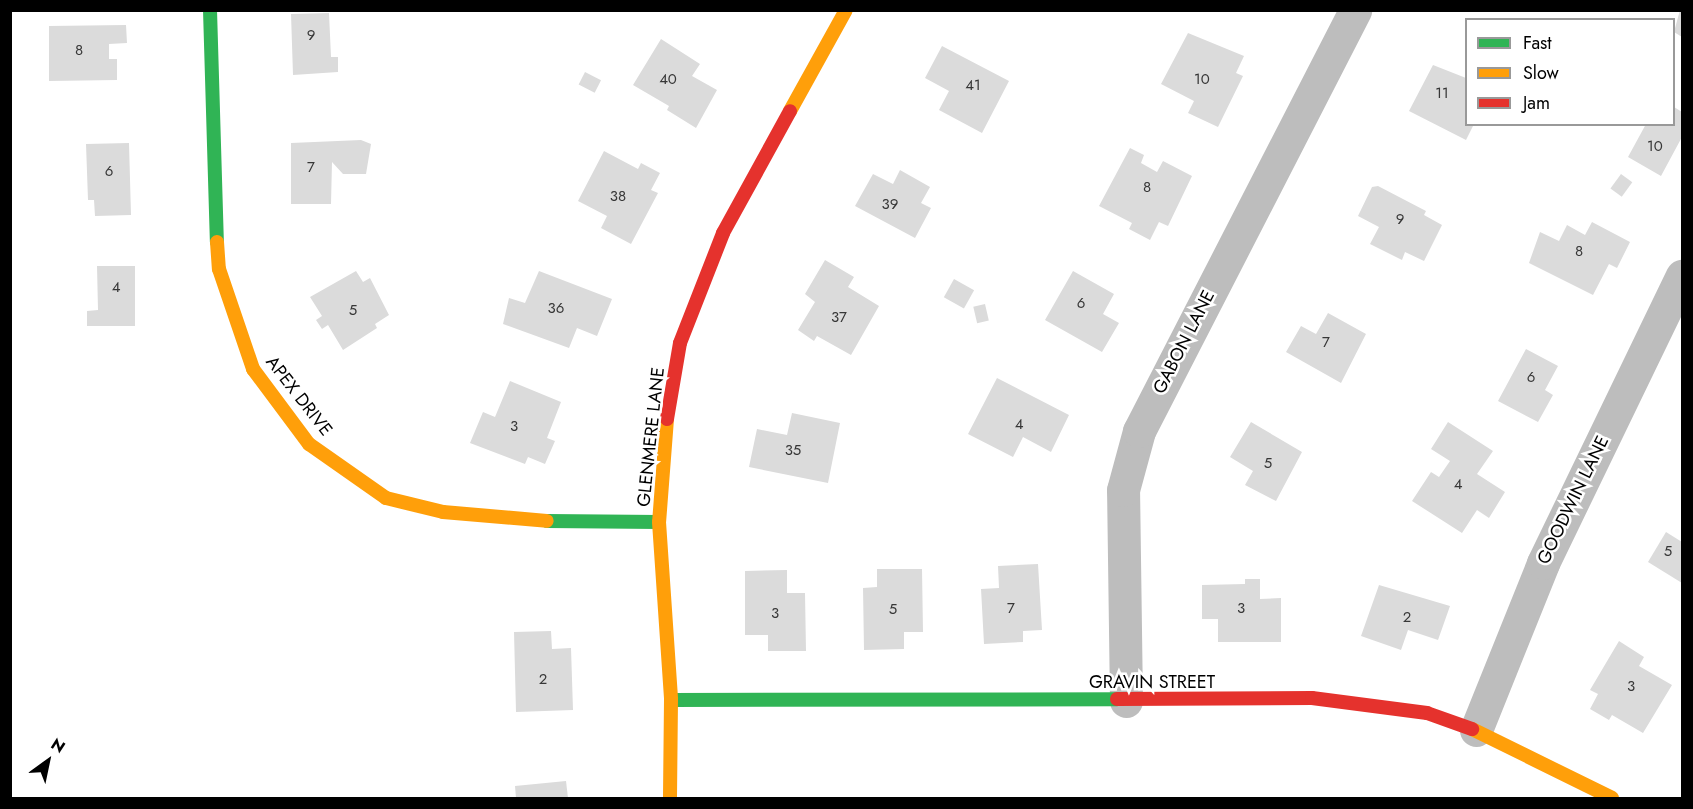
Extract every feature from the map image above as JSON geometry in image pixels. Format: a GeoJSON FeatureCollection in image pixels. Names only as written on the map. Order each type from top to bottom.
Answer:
{"type":"FeatureCollection","features":[{"type":"Feature","properties":{"kind":"street","name":"APEX DRIVE"},"geometry":{"type":"LineString","coordinates":[[210,10],[213,195],[219,269],[253,369],[309,444],[351,477],[386,498],[443,512],[532,521],[659,522]]}},
{"type":"Feature","properties":{"kind":"street","name":"GLENMERE LANE"},"geometry":{"type":"LineString","coordinates":[[670,798],[671,699],[659,522],[667,416],[680,343],[723,233],[846,10]]}},
{"type":"Feature","properties":{"kind":"street","name":"GABON LANE"},"geometry":{"type":"LineString","coordinates":[[1126,701],[1123,490],[1139,431],[1355,10]]}},
{"type":"Feature","properties":{"kind":"street","name":"GOODWIN LANE"},"geometry":{"type":"LineString","coordinates":[[1476,730],[1543,563],[1683,276]]}},
{"type":"Feature","properties":{"kind":"street","name":"GRAVIN STREET"},"geometry":{"type":"LineString","coordinates":[[671,699],[1126,701],[1312,699],[1427,712],[1476,730],[1612,798]]}},
{"type":"Feature","properties":{"kind":"building"},"geometry":{"type":"Polygon","coordinates":[[[1680,10],[1682,10],[1682,37],[1675,33],[1680,10]]]}},
{"type":"Feature","properties":{"kind":"building"},"geometry":{"type":"Polygon","coordinates":[[[329,13],[331,57],[338,57],[338,72],[293,75],[291,14],[329,13]]]}},
{"type":"Feature","properties":{"kind":"building"},"geometry":{"type":"Polygon","coordinates":[[[126,25],[127,43],[109,44],[109,59],[117,59],[117,80],[49,81],[49,26],[126,25]]]}},
{"type":"Feature","properties":{"kind":"building"},"geometry":{"type":"Polygon","coordinates":[[[1188,33],[1244,56],[1236,73],[1243,76],[1218,127],[1188,113],[1194,101],[1161,84],[1188,33]]]}},
{"type":"Feature","properties":{"kind":"building"},"geometry":{"type":"Polygon","coordinates":[[[661,39],[700,64],[692,76],[717,90],[696,128],[667,110],[669,106],[633,85],[661,39]]]}},
{"type":"Feature","properties":{"kind":"building"},"geometry":{"type":"Polygon","coordinates":[[[942,46],[1009,81],[982,133],[939,110],[949,91],[925,78],[942,46]]]}},
{"type":"Feature","properties":{"kind":"building"},"geometry":{"type":"Polygon","coordinates":[[[1433,65],[1465,78],[1465,126],[1473,126],[1466,140],[1409,111],[1433,65]]]}},
{"type":"Feature","properties":{"kind":"building"},"geometry":{"type":"Polygon","coordinates":[[[585,72],[601,80],[595,93],[579,84],[585,72]]]}},
{"type":"Feature","properties":{"kind":"building"},"geometry":{"type":"Polygon","coordinates":[[[1675,108],[1682,112],[1682,137],[1661,176],[1628,157],[1645,126],[1675,126],[1675,108]]]}},
{"type":"Feature","properties":{"kind":"building"},"geometry":{"type":"Polygon","coordinates":[[[361,140],[371,144],[366,174],[343,174],[332,162],[331,204],[291,204],[291,143],[361,140]]]}},
{"type":"Feature","properties":{"kind":"building"},"geometry":{"type":"Polygon","coordinates":[[[129,143],[131,215],[95,216],[94,200],[88,200],[86,144],[129,143]]]}},
{"type":"Feature","properties":{"kind":"building"},"geometry":{"type":"Polygon","coordinates":[[[1130,148],[1144,155],[1141,163],[1157,172],[1163,161],[1192,176],[1168,226],[1159,222],[1150,240],[1129,229],[1132,223],[1099,206],[1130,148]]]}},
{"type":"Feature","properties":{"kind":"building"},"geometry":{"type":"Polygon","coordinates":[[[604,151],[638,169],[641,163],[660,173],[651,190],[658,193],[631,244],[601,228],[607,216],[578,201],[604,151]]]}},
{"type":"Feature","properties":{"kind":"building"},"geometry":{"type":"Polygon","coordinates":[[[900,170],[930,187],[921,203],[931,208],[915,238],[855,206],[873,174],[893,184],[900,170]]]}},
{"type":"Feature","properties":{"kind":"building"},"geometry":{"type":"Polygon","coordinates":[[[1621,174],[1632,182],[1622,197],[1610,189],[1621,174]]]}},
{"type":"Feature","properties":{"kind":"building"},"geometry":{"type":"Polygon","coordinates":[[[1378,186],[1426,211],[1424,215],[1442,225],[1424,261],[1405,252],[1402,260],[1370,244],[1379,227],[1358,216],[1372,187],[1378,186]]]}},
{"type":"Feature","properties":{"kind":"building"},"geometry":{"type":"Polygon","coordinates":[[[1592,222],[1630,242],[1617,268],[1609,264],[1593,295],[1529,263],[1540,232],[1559,241],[1567,225],[1585,235],[1592,222]]]}},
{"type":"Feature","properties":{"kind":"building"},"geometry":{"type":"Polygon","coordinates":[[[825,260],[854,277],[848,287],[879,306],[851,355],[817,336],[814,341],[798,330],[815,302],[805,294],[825,260]]]}},
{"type":"Feature","properties":{"kind":"building"},"geometry":{"type":"Polygon","coordinates":[[[97,266],[135,266],[135,326],[87,326],[87,311],[98,310],[97,266]]]}},
{"type":"Feature","properties":{"kind":"building"},"geometry":{"type":"Polygon","coordinates":[[[356,271],[363,282],[370,278],[389,315],[375,324],[377,328],[343,350],[328,325],[322,329],[316,320],[322,316],[310,297],[356,271]]]}},
{"type":"Feature","properties":{"kind":"building"},"geometry":{"type":"Polygon","coordinates":[[[539,271],[612,299],[597,336],[577,328],[569,348],[503,324],[509,298],[525,303],[539,271]]]}},
{"type":"Feature","properties":{"kind":"building"},"geometry":{"type":"Polygon","coordinates":[[[1073,271],[1114,294],[1103,314],[1119,323],[1102,352],[1045,320],[1073,271]]]}},
{"type":"Feature","properties":{"kind":"building"},"geometry":{"type":"Polygon","coordinates":[[[954,279],[974,290],[964,309],[944,297],[954,279]]]}},
{"type":"Feature","properties":{"kind":"building"},"geometry":{"type":"Polygon","coordinates":[[[985,304],[989,321],[977,323],[973,307],[985,304]]]}},
{"type":"Feature","properties":{"kind":"building"},"geometry":{"type":"Polygon","coordinates":[[[1328,313],[1366,334],[1341,383],[1286,352],[1301,326],[1316,334],[1328,313]]]}},
{"type":"Feature","properties":{"kind":"building"},"geometry":{"type":"Polygon","coordinates":[[[1526,349],[1558,366],[1545,390],[1553,395],[1538,422],[1498,401],[1526,349]]]}},
{"type":"Feature","properties":{"kind":"building"},"geometry":{"type":"Polygon","coordinates":[[[997,378],[1069,415],[1051,452],[1023,437],[1013,457],[968,434],[997,378]]]}},
{"type":"Feature","properties":{"kind":"building"},"geometry":{"type":"Polygon","coordinates":[[[510,381],[561,402],[547,438],[555,441],[545,464],[528,457],[525,464],[470,443],[483,412],[495,417],[510,381]]]}},
{"type":"Feature","properties":{"kind":"building"},"geometry":{"type":"Polygon","coordinates":[[[792,413],[840,423],[828,483],[749,467],[757,429],[787,435],[792,413]]]}},
{"type":"Feature","properties":{"kind":"building"},"geometry":{"type":"Polygon","coordinates":[[[1251,422],[1302,452],[1276,501],[1245,485],[1253,471],[1230,457],[1251,422]]]}},
{"type":"Feature","properties":{"kind":"building"},"geometry":{"type":"Polygon","coordinates":[[[1448,422],[1493,451],[1477,474],[1505,492],[1489,518],[1477,510],[1462,533],[1412,501],[1431,472],[1439,477],[1450,461],[1431,449],[1448,422]]]}},
{"type":"Feature","properties":{"kind":"building"},"geometry":{"type":"Polygon","coordinates":[[[1666,532],[1682,542],[1682,583],[1648,562],[1666,532]]]}},
{"type":"Feature","properties":{"kind":"building"},"geometry":{"type":"Polygon","coordinates":[[[1038,564],[1042,630],[1023,631],[1023,642],[984,644],[981,589],[999,588],[998,566],[1038,564]]]}},
{"type":"Feature","properties":{"kind":"building"},"geometry":{"type":"Polygon","coordinates":[[[877,569],[922,569],[923,632],[904,632],[904,649],[864,650],[863,588],[877,587],[877,569]]]}},
{"type":"Feature","properties":{"kind":"building"},"geometry":{"type":"Polygon","coordinates":[[[787,570],[787,593],[805,593],[806,651],[768,651],[768,635],[745,635],[745,571],[787,570]]]}},
{"type":"Feature","properties":{"kind":"building"},"geometry":{"type":"Polygon","coordinates":[[[1245,579],[1260,579],[1260,599],[1281,598],[1281,642],[1218,642],[1218,619],[1202,619],[1202,585],[1245,584],[1245,579]]]}},
{"type":"Feature","properties":{"kind":"building"},"geometry":{"type":"Polygon","coordinates":[[[1379,585],[1450,606],[1438,640],[1408,630],[1401,650],[1361,636],[1379,585]]]}},
{"type":"Feature","properties":{"kind":"building"},"geometry":{"type":"Polygon","coordinates":[[[551,631],[552,649],[571,648],[573,710],[516,712],[514,632],[551,631]]]}},
{"type":"Feature","properties":{"kind":"building"},"geometry":{"type":"Polygon","coordinates":[[[1619,641],[1644,657],[1639,666],[1672,685],[1643,733],[1612,715],[1609,720],[1590,709],[1598,694],[1590,690],[1619,641]]]}},
{"type":"Feature","properties":{"kind":"building"},"geometry":{"type":"Polygon","coordinates":[[[566,781],[568,798],[516,798],[515,786],[566,781]]]}},
{"type":"Feature","properties":{"kind":"traffic: fast"},"geometry":{"type":"LineString","coordinates":[[210,10],[217,242]]}},
{"type":"Feature","properties":{"kind":"traffic: fast"},"geometry":{"type":"LineString","coordinates":[[547,521],[659,522]]}},
{"type":"Feature","properties":{"kind":"traffic: fast"},"geometry":{"type":"LineString","coordinates":[[671,700],[1117,699]]}},
{"type":"Feature","properties":{"kind":"traffic: slow"},"geometry":{"type":"LineString","coordinates":[[790,111],[846,10]]}},
{"type":"Feature","properties":{"kind":"traffic: slow"},"geometry":{"type":"LineString","coordinates":[[217,242],[219,269],[253,369],[309,444],[386,498],[443,512],[547,521]]}},
{"type":"Feature","properties":{"kind":"traffic: slow"},"geometry":{"type":"LineString","coordinates":[[667,419],[659,522],[671,700],[670,798]]}},
{"type":"Feature","properties":{"kind":"traffic: slow"},"geometry":{"type":"LineString","coordinates":[[1472,729],[1612,798]]}},
{"type":"Feature","properties":{"kind":"traffic: jam"},"geometry":{"type":"LineString","coordinates":[[667,419],[680,343],[723,233],[790,111]]}},
{"type":"Feature","properties":{"kind":"traffic: jam"},"geometry":{"type":"LineString","coordinates":[[1117,699],[1312,698],[1427,713],[1472,729]]}}]}
